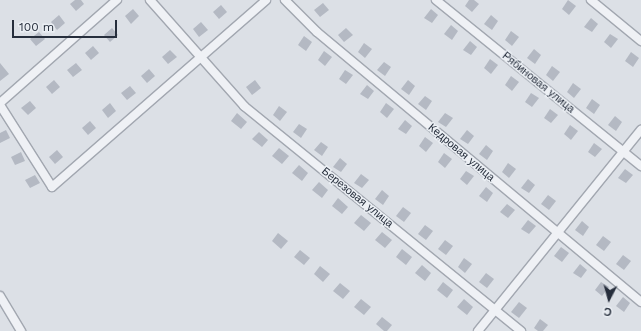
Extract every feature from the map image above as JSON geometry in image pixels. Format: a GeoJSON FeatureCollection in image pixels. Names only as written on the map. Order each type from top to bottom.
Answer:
{"type":"FeatureCollection","features":[{"type":"Feature","properties":{"kind":"street"},"geometry":{"type":"LineString","coordinates":[[117,0],[0,104],[52,187],[266,0]]}},
{"type":"Feature","properties":{"kind":"street","name":"Березовая улица"},"geometry":{"type":"LineString","coordinates":[[150,0],[244,106],[521,331]]}},
{"type":"Feature","properties":{"kind":"street","name":"Кедровая улица"},"geometry":{"type":"LineString","coordinates":[[285,0],[316,32],[641,302]]}},
{"type":"Feature","properties":{"kind":"street","name":"Рябиновая улица"},"geometry":{"type":"LineString","coordinates":[[436,0],[641,166]]}},
{"type":"Feature","properties":{"kind":"street"},"geometry":{"type":"LineString","coordinates":[[591,0],[641,41]]}},
{"type":"Feature","properties":{"kind":"street"},"geometry":{"type":"LineString","coordinates":[[478,331],[641,130]]}},
{"type":"Feature","properties":{"kind":"street"},"geometry":{"type":"LineString","coordinates":[[0,296],[21,331]]}},
{"type":"Feature","properties":{"kind":"building"},"geometry":{"type":"Polygon","coordinates":[[[75,0],[81,0],[84,4],[76,11],[70,4],[75,0]]]}},
{"type":"Feature","properties":{"kind":"building"},"geometry":{"type":"Polygon","coordinates":[[[469,0],[474,0],[479,4],[472,12],[465,6],[469,0]]]}},
{"type":"Feature","properties":{"kind":"building"},"geometry":{"type":"Polygon","coordinates":[[[568,0],[576,6],[569,15],[562,9],[568,0]]]}},
{"type":"Feature","properties":{"kind":"building"},"geometry":{"type":"Polygon","coordinates":[[[323,3],[329,10],[320,17],[314,10],[323,3]]]}},
{"type":"Feature","properties":{"kind":"building"},"geometry":{"type":"Polygon","coordinates":[[[221,5],[227,12],[219,19],[213,12],[221,5]]]}},
{"type":"Feature","properties":{"kind":"building"},"geometry":{"type":"Polygon","coordinates":[[[133,9],[139,16],[131,24],[125,16],[133,9]]]}},
{"type":"Feature","properties":{"kind":"building"},"geometry":{"type":"Polygon","coordinates":[[[431,9],[438,15],[432,23],[424,18],[431,9]]]}},
{"type":"Feature","properties":{"kind":"building"},"geometry":{"type":"Polygon","coordinates":[[[59,15],[65,23],[57,30],[51,22],[59,15]]]}},
{"type":"Feature","properties":{"kind":"building"},"geometry":{"type":"Polygon","coordinates":[[[491,15],[498,21],[492,30],[484,24],[491,15]]]}},
{"type":"Feature","properties":{"kind":"building"},"geometry":{"type":"Polygon","coordinates":[[[591,18],[598,24],[592,32],[584,27],[591,18]]]}},
{"type":"Feature","properties":{"kind":"building"},"geometry":{"type":"Polygon","coordinates":[[[201,22],[208,30],[199,37],[193,29],[201,22]]]}},
{"type":"Feature","properties":{"kind":"building"},"geometry":{"type":"Polygon","coordinates":[[[451,25],[458,31],[452,40],[444,34],[451,25]]]}},
{"type":"Feature","properties":{"kind":"building"},"geometry":{"type":"Polygon","coordinates":[[[112,28],[118,35],[110,42],[104,35],[112,28]]]}},
{"type":"Feature","properties":{"kind":"building"},"geometry":{"type":"Polygon","coordinates":[[[346,28],[353,35],[344,42],[338,35],[346,28]]]}},
{"type":"Feature","properties":{"kind":"building"},"geometry":{"type":"Polygon","coordinates":[[[511,31],[519,37],[512,46],[505,40],[511,31]]]}},
{"type":"Feature","properties":{"kind":"building"},"geometry":{"type":"Polygon","coordinates":[[[39,32],[45,39],[36,46],[30,39],[39,32]]]}},
{"type":"Feature","properties":{"kind":"building"},"geometry":{"type":"Polygon","coordinates":[[[610,34],[618,39],[611,48],[604,42],[610,34]]]}},
{"type":"Feature","properties":{"kind":"building"},"geometry":{"type":"Polygon","coordinates":[[[304,36],[312,42],[306,51],[298,45],[304,36]]]}},
{"type":"Feature","properties":{"kind":"building"},"geometry":{"type":"Polygon","coordinates":[[[470,41],[477,47],[471,55],[463,50],[470,41]]]}},
{"type":"Feature","properties":{"kind":"building"},"geometry":{"type":"Polygon","coordinates":[[[364,43],[372,49],[365,58],[358,52],[364,43]]]}},
{"type":"Feature","properties":{"kind":"building"},"geometry":{"type":"Polygon","coordinates":[[[93,46],[99,53],[91,60],[85,53],[93,46]]]}},
{"type":"Feature","properties":{"kind":"building"},"geometry":{"type":"Polygon","coordinates":[[[534,49],[541,55],[535,64],[527,58],[534,49]]]}},
{"type":"Feature","properties":{"kind":"building"},"geometry":{"type":"Polygon","coordinates":[[[170,50],[177,57],[168,64],[162,57],[170,50]]]}},
{"type":"Feature","properties":{"kind":"building"},"geometry":{"type":"Polygon","coordinates":[[[324,51],[332,57],[325,66],[318,60],[324,51]]]}},
{"type":"Feature","properties":{"kind":"building"},"geometry":{"type":"Polygon","coordinates":[[[631,52],[639,58],[633,67],[625,61],[631,52]]]}},
{"type":"Feature","properties":{"kind":"building"},"geometry":{"type":"Polygon","coordinates":[[[490,59],[498,65],[491,74],[484,68],[490,59]]]}},
{"type":"Feature","properties":{"kind":"building"},"geometry":{"type":"Polygon","coordinates":[[[384,62],[391,67],[385,76],[377,70],[384,62]]]}},
{"type":"Feature","properties":{"kind":"building"},"geometry":{"type":"Polygon","coordinates":[[[0,63],[9,74],[0,81],[0,63]]]}},
{"type":"Feature","properties":{"kind":"building"},"geometry":{"type":"Polygon","coordinates":[[[76,63],[82,70],[73,77],[67,70],[76,63]]]}},
{"type":"Feature","properties":{"kind":"building"},"geometry":{"type":"Polygon","coordinates":[[[552,66],[560,72],[553,81],[546,75],[552,66]]]}},
{"type":"Feature","properties":{"kind":"building"},"geometry":{"type":"Polygon","coordinates":[[[149,69],[155,76],[147,83],[141,76],[149,69]]]}},
{"type":"Feature","properties":{"kind":"building"},"geometry":{"type":"Polygon","coordinates":[[[345,70],[353,75],[346,84],[339,79],[345,70]]]}},
{"type":"Feature","properties":{"kind":"building"},"geometry":{"type":"Polygon","coordinates":[[[511,76],[519,82],[512,91],[505,85],[511,76]]]}},
{"type":"Feature","properties":{"kind":"building"},"geometry":{"type":"Polygon","coordinates":[[[54,80],[60,87],[52,94],[46,87],[54,80]]]}},
{"type":"Feature","properties":{"kind":"building"},"geometry":{"type":"Polygon","coordinates":[[[255,80],[261,88],[252,95],[246,87],[255,80]]]}},
{"type":"Feature","properties":{"kind":"building"},"geometry":{"type":"Polygon","coordinates":[[[408,80],[415,86],[409,95],[401,89],[408,80]]]}},
{"type":"Feature","properties":{"kind":"building"},"geometry":{"type":"Polygon","coordinates":[[[573,83],[581,89],[574,98],[567,92],[573,83]]]}},
{"type":"Feature","properties":{"kind":"building"},"geometry":{"type":"Polygon","coordinates":[[[367,85],[374,91],[368,99],[360,94],[367,85]]]}},
{"type":"Feature","properties":{"kind":"building"},"geometry":{"type":"Polygon","coordinates":[[[130,86],[136,93],[127,100],[121,93],[130,86]]]}},
{"type":"Feature","properties":{"kind":"building"},"geometry":{"type":"Polygon","coordinates":[[[531,93],[539,98],[532,107],[525,102],[531,93]]]}},
{"type":"Feature","properties":{"kind":"building"},"geometry":{"type":"Polygon","coordinates":[[[425,96],[432,101],[426,110],[418,104],[425,96]]]}},
{"type":"Feature","properties":{"kind":"building"},"geometry":{"type":"Polygon","coordinates":[[[592,99],[600,105],[594,114],[586,108],[592,99]]]}},
{"type":"Feature","properties":{"kind":"building"},"geometry":{"type":"Polygon","coordinates":[[[30,101],[36,108],[28,115],[21,108],[30,101]]]}},
{"type":"Feature","properties":{"kind":"building"},"geometry":{"type":"Polygon","coordinates":[[[110,103],[116,111],[108,118],[102,110],[110,103]]]}},
{"type":"Feature","properties":{"kind":"building"},"geometry":{"type":"Polygon","coordinates":[[[386,103],[394,109],[387,118],[380,112],[386,103]]]}},
{"type":"Feature","properties":{"kind":"building"},"geometry":{"type":"Polygon","coordinates":[[[279,106],[287,112],[280,121],[273,115],[279,106]]]}},
{"type":"Feature","properties":{"kind":"building"},"geometry":{"type":"Polygon","coordinates":[[[550,109],[558,115],[551,123],[544,118],[550,109]]]}},
{"type":"Feature","properties":{"kind":"building"},"geometry":{"type":"Polygon","coordinates":[[[237,113],[247,122],[241,129],[231,121],[237,113]]]}},
{"type":"Feature","properties":{"kind":"building"},"geometry":{"type":"Polygon","coordinates":[[[445,113],[453,118],[446,127],[438,122],[445,113]]]}},
{"type":"Feature","properties":{"kind":"building"},"geometry":{"type":"Polygon","coordinates":[[[615,116],[622,122],[616,131],[608,125],[615,116]]]}},
{"type":"Feature","properties":{"kind":"building"},"geometry":{"type":"Polygon","coordinates":[[[405,120],[412,126],[406,134],[398,129],[405,120]]]}},
{"type":"Feature","properties":{"kind":"building"},"geometry":{"type":"Polygon","coordinates":[[[90,121],[96,128],[88,135],[82,128],[90,121]]]}},
{"type":"Feature","properties":{"kind":"building"},"geometry":{"type":"Polygon","coordinates":[[[299,124],[307,129],[301,138],[293,132],[299,124]]]}},
{"type":"Feature","properties":{"kind":"building"},"geometry":{"type":"Polygon","coordinates":[[[570,125],[578,131],[571,140],[564,134],[570,125]]]}},
{"type":"Feature","properties":{"kind":"building"},"geometry":{"type":"Polygon","coordinates":[[[6,130],[10,138],[0,143],[0,133],[6,130]]]}},
{"type":"Feature","properties":{"kind":"building"},"geometry":{"type":"Polygon","coordinates":[[[467,130],[474,136],[468,144],[460,139],[467,130]]]}},
{"type":"Feature","properties":{"kind":"building"},"geometry":{"type":"Polygon","coordinates":[[[259,132],[268,140],[262,147],[252,139],[259,132]]]}},
{"type":"Feature","properties":{"kind":"building"},"geometry":{"type":"Polygon","coordinates":[[[425,137],[433,143],[426,152],[419,146],[425,137]]]}},
{"type":"Feature","properties":{"kind":"building"},"geometry":{"type":"Polygon","coordinates":[[[321,142],[328,147],[322,156],[314,150],[321,142]]]}},
{"type":"Feature","properties":{"kind":"building"},"geometry":{"type":"Polygon","coordinates":[[[594,143],[602,149],[595,157],[588,152],[594,143]]]}},
{"type":"Feature","properties":{"kind":"building"},"geometry":{"type":"Polygon","coordinates":[[[486,145],[493,151],[487,160],[479,154],[486,145]]]}},
{"type":"Feature","properties":{"kind":"building"},"geometry":{"type":"Polygon","coordinates":[[[279,148],[289,156],[282,164],[272,156],[279,148]]]}},
{"type":"Feature","properties":{"kind":"building"},"geometry":{"type":"Polygon","coordinates":[[[57,150],[63,157],[55,164],[49,157],[57,150]]]}},
{"type":"Feature","properties":{"kind":"building"},"geometry":{"type":"Polygon","coordinates":[[[21,152],[25,161],[15,165],[11,157],[21,152]]]}},
{"type":"Feature","properties":{"kind":"building"},"geometry":{"type":"Polygon","coordinates":[[[444,153],[452,159],[445,168],[438,162],[444,153]]]}},
{"type":"Feature","properties":{"kind":"building"},"geometry":{"type":"Polygon","coordinates":[[[340,158],[347,164],[341,172],[333,167],[340,158]]]}},
{"type":"Feature","properties":{"kind":"building"},"geometry":{"type":"Polygon","coordinates":[[[508,163],[516,169],[509,178],[502,172],[508,163]]]}},
{"type":"Feature","properties":{"kind":"building"},"geometry":{"type":"Polygon","coordinates":[[[299,165],[308,173],[302,181],[292,173],[299,165]]]}},
{"type":"Feature","properties":{"kind":"building"},"geometry":{"type":"Polygon","coordinates":[[[625,169],[633,175],[626,183],[618,178],[625,169]]]}},
{"type":"Feature","properties":{"kind":"building"},"geometry":{"type":"Polygon","coordinates":[[[466,171],[474,176],[467,185],[460,179],[466,171]]]}},
{"type":"Feature","properties":{"kind":"building"},"geometry":{"type":"Polygon","coordinates":[[[361,174],[369,180],[362,188],[354,183],[361,174]]]}},
{"type":"Feature","properties":{"kind":"building"},"geometry":{"type":"Polygon","coordinates":[[[35,175],[40,183],[30,188],[25,180],[35,175]]]}},
{"type":"Feature","properties":{"kind":"building"},"geometry":{"type":"Polygon","coordinates":[[[528,179],[535,185],[529,193],[521,188],[528,179]]]}},
{"type":"Feature","properties":{"kind":"building"},"geometry":{"type":"Polygon","coordinates":[[[319,182],[328,190],[322,198],[312,190],[319,182]]]}},
{"type":"Feature","properties":{"kind":"building"},"geometry":{"type":"Polygon","coordinates":[[[486,187],[493,193],[487,202],[479,196],[486,187]]]}},
{"type":"Feature","properties":{"kind":"building"},"geometry":{"type":"Polygon","coordinates":[[[382,190],[389,196],[383,205],[375,199],[382,190]]]}},
{"type":"Feature","properties":{"kind":"building"},"geometry":{"type":"Polygon","coordinates":[[[548,195],[556,201],[549,210],[541,204],[548,195]]]}},
{"type":"Feature","properties":{"kind":"building"},"geometry":{"type":"Polygon","coordinates":[[[338,198],[348,207],[342,214],[332,206],[338,198]]]}},
{"type":"Feature","properties":{"kind":"building"},"geometry":{"type":"Polygon","coordinates":[[[507,204],[515,210],[508,218],[500,212],[507,204]]]}},
{"type":"Feature","properties":{"kind":"building"},"geometry":{"type":"Polygon","coordinates":[[[403,207],[411,213],[404,222],[396,216],[403,207]]]}},
{"type":"Feature","properties":{"kind":"building"},"geometry":{"type":"Polygon","coordinates":[[[361,215],[371,223],[364,231],[354,223],[361,215]]]}},
{"type":"Feature","properties":{"kind":"building"},"geometry":{"type":"Polygon","coordinates":[[[528,220],[536,226],[529,234],[521,229],[528,220]]]}},
{"type":"Feature","properties":{"kind":"building"},"geometry":{"type":"Polygon","coordinates":[[[582,221],[589,227],[583,236],[575,230],[582,221]]]}},
{"type":"Feature","properties":{"kind":"building"},"geometry":{"type":"Polygon","coordinates":[[[425,225],[433,231],[426,240],[418,234],[425,225]]]}},
{"type":"Feature","properties":{"kind":"building"},"geometry":{"type":"Polygon","coordinates":[[[382,232],[392,240],[385,248],[375,240],[382,232]]]}},
{"type":"Feature","properties":{"kind":"building"},"geometry":{"type":"Polygon","coordinates":[[[278,233],[288,241],[281,249],[272,241],[278,233]]]}},
{"type":"Feature","properties":{"kind":"building"},"geometry":{"type":"Polygon","coordinates":[[[603,236],[611,242],[604,251],[596,245],[603,236]]]}},
{"type":"Feature","properties":{"kind":"building"},"geometry":{"type":"Polygon","coordinates":[[[445,240],[453,246],[446,255],[438,249],[445,240]]]}},
{"type":"Feature","properties":{"kind":"building"},"geometry":{"type":"Polygon","coordinates":[[[561,247],[569,253],[562,262],[554,256],[561,247]]]}},
{"type":"Feature","properties":{"kind":"building"},"geometry":{"type":"Polygon","coordinates":[[[402,249],[412,257],[406,265],[396,257],[402,249]]]}},
{"type":"Feature","properties":{"kind":"building"},"geometry":{"type":"Polygon","coordinates":[[[300,250],[310,258],[304,265],[294,257],[300,250]]]}},
{"type":"Feature","properties":{"kind":"building"},"geometry":{"type":"Polygon","coordinates":[[[623,255],[631,261],[624,270],[616,264],[623,255]]]}},
{"type":"Feature","properties":{"kind":"building"},"geometry":{"type":"Polygon","coordinates":[[[464,258],[472,264],[465,273],[458,267],[464,258]]]}},
{"type":"Feature","properties":{"kind":"building"},"geometry":{"type":"Polygon","coordinates":[[[580,264],[587,270],[581,278],[573,273],[580,264]]]}},
{"type":"Feature","properties":{"kind":"building"},"geometry":{"type":"Polygon","coordinates":[[[422,265],[431,273],[425,281],[415,273],[422,265]]]}},
{"type":"Feature","properties":{"kind":"building"},"geometry":{"type":"Polygon","coordinates":[[[320,266],[330,274],[323,282],[314,274],[320,266]]]}},
{"type":"Feature","properties":{"kind":"building"},"geometry":{"type":"Polygon","coordinates":[[[486,273],[494,279],[487,288],[479,282],[486,273]]]}},
{"type":"Feature","properties":{"kind":"building"},"geometry":{"type":"Polygon","coordinates":[[[443,282],[453,290],[447,298],[437,290],[443,282]]]}},
{"type":"Feature","properties":{"kind":"building"},"geometry":{"type":"Polygon","coordinates":[[[601,282],[609,287],[602,296],[595,290],[601,282]]]}},
{"type":"Feature","properties":{"kind":"building"},"geometry":{"type":"Polygon","coordinates":[[[340,283],[350,291],[343,299],[333,291],[340,283]]]}},
{"type":"Feature","properties":{"kind":"building"},"geometry":{"type":"Polygon","coordinates":[[[623,297],[630,303],[624,312],[616,306],[623,297]]]}},
{"type":"Feature","properties":{"kind":"building"},"geometry":{"type":"Polygon","coordinates":[[[361,299],[371,307],[364,315],[354,307],[361,299]]]}},
{"type":"Feature","properties":{"kind":"building"},"geometry":{"type":"Polygon","coordinates":[[[464,299],[473,307],[467,315],[457,307],[464,299]]]}},
{"type":"Feature","properties":{"kind":"building"},"geometry":{"type":"Polygon","coordinates":[[[519,302],[527,308],[519,318],[511,312],[519,302]]]}},
{"type":"Feature","properties":{"kind":"building"},"geometry":{"type":"Polygon","coordinates":[[[382,317],[392,325],[387,331],[384,331],[376,324],[382,317]]]}},
{"type":"Feature","properties":{"kind":"building"},"geometry":{"type":"Polygon","coordinates":[[[540,319],[548,325],[543,331],[538,331],[534,328],[540,319]]]}}]}
